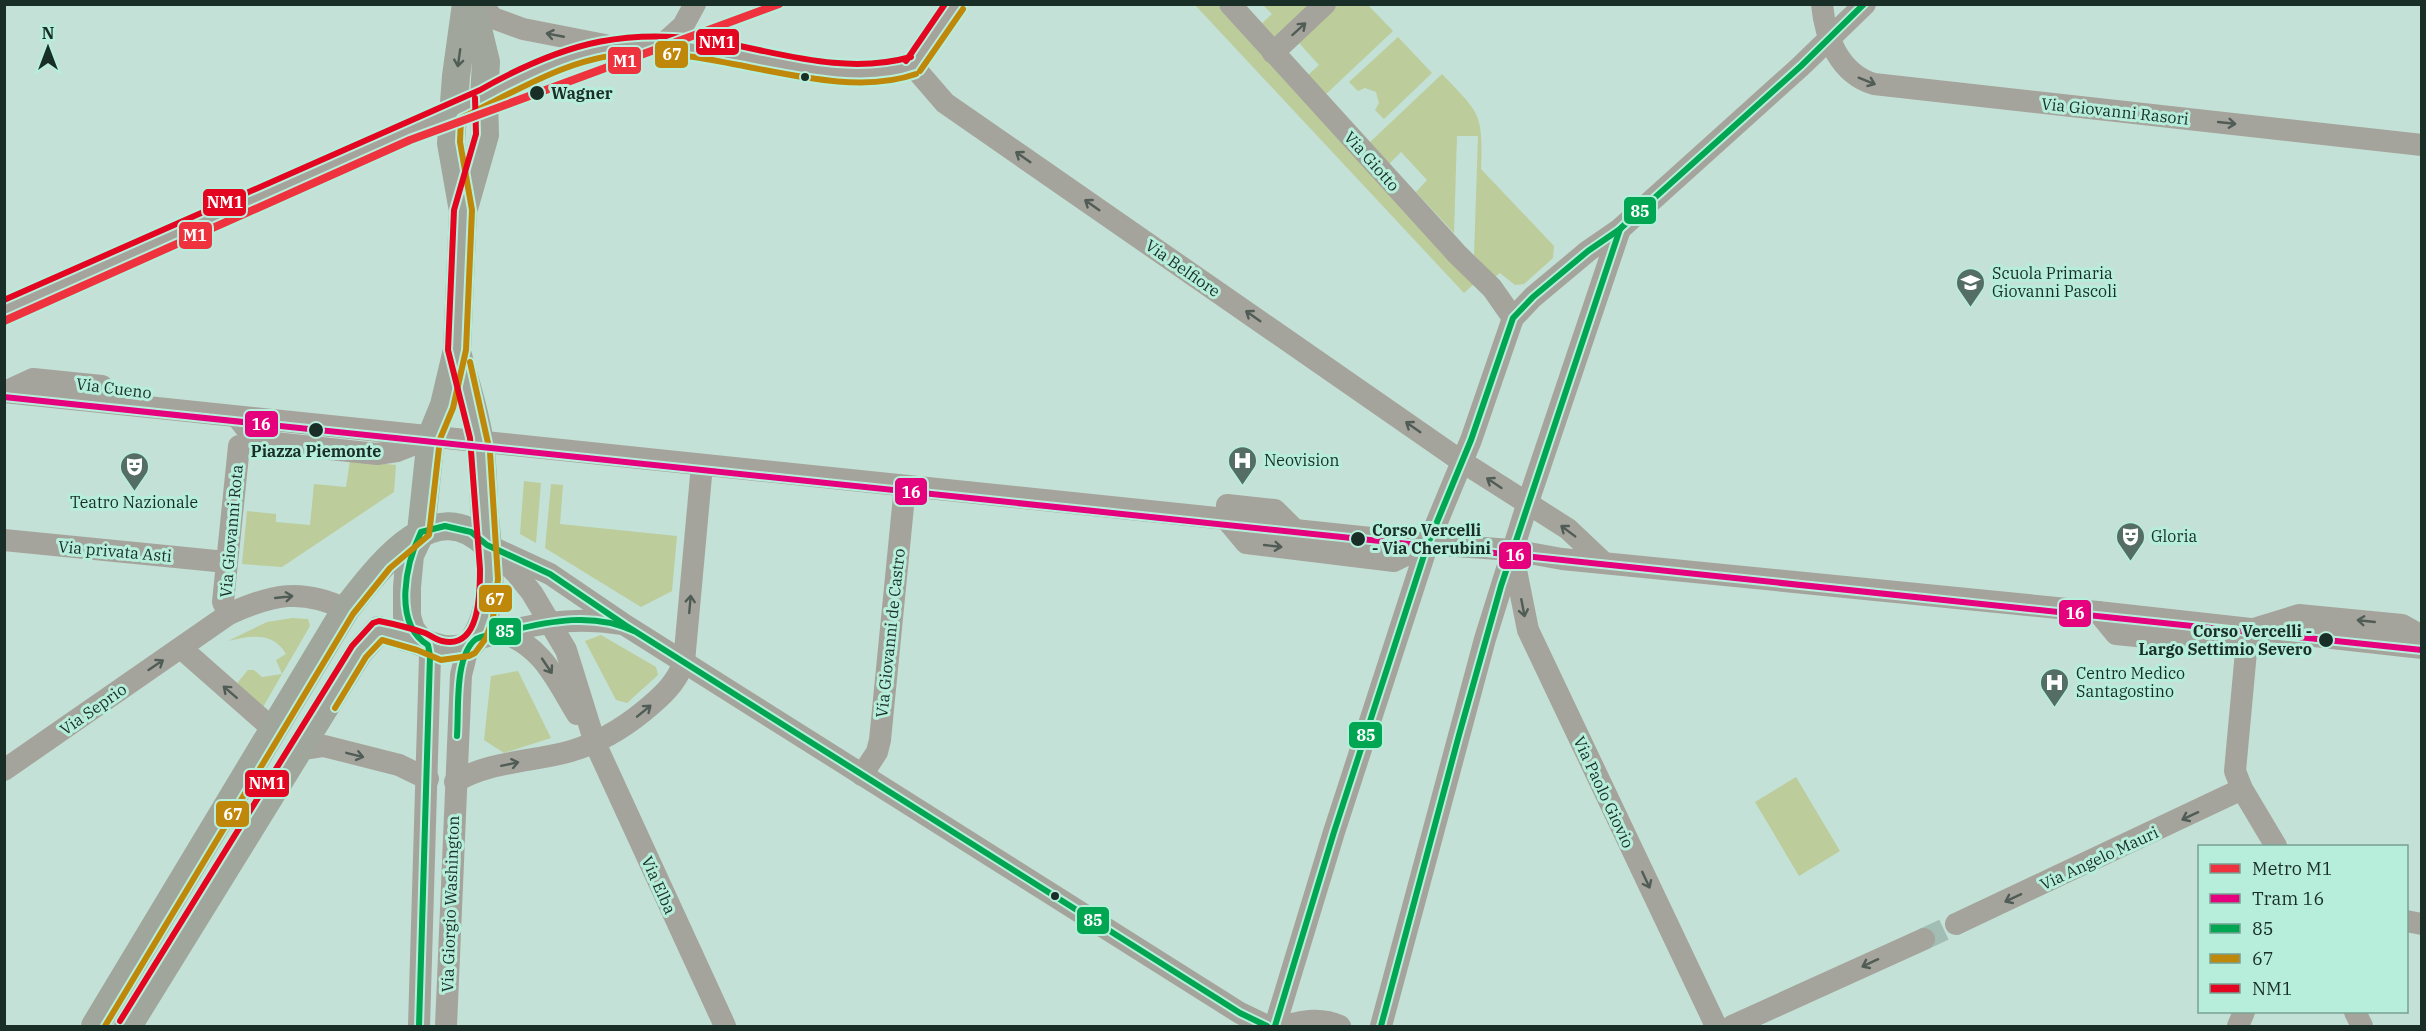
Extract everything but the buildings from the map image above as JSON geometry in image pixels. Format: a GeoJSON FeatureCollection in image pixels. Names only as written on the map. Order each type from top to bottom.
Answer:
{"type":"FeatureCollection","features":[{"type":"Feature","properties":{"kind":"main road"},"geometry":{"type":"LineString","coordinates":[[424,643],[411,630],[407,616],[407,587],[410,555],[421,532],[431,438],[444,405],[457,350],[463,211],[451,143],[452,112],[466,4]]}},
{"type":"Feature","properties":{"kind":"main road"},"geometry":{"type":"LineString","coordinates":[[463,211],[485,135],[486,62],[472,4]]}},
{"type":"Feature","properties":{"kind":"main road"},"geometry":{"type":"LineString","coordinates":[[346,609],[379,630],[424,643],[442,651],[482,639],[489,591],[480,442],[457,350]]}},
{"type":"Feature","properties":{"kind":"main road"},"geometry":{"type":"LineString","coordinates":[[95,1026],[346,609],[384,562],[421,532],[445,526],[471,532],[487,545]]}},
{"type":"Feature","properties":{"kind":"main road"},"geometry":{"type":"LineString","coordinates":[[128,1026],[359,652],[379,630]]}},
{"type":"Feature","properties":{"kind":"street"},"geometry":{"type":"LineString","coordinates":[[481,4],[493,18],[523,29],[612,46],[662,45],[705,49],[798,68],[861,74],[886,74],[913,66],[956,4]]}},
{"type":"Feature","properties":{"kind":"street"},"geometry":{"type":"LineString","coordinates":[[662,45],[683,26],[695,4]]}},
{"type":"Feature","properties":{"kind":"street","name":"Via Giotto"},"geometry":{"type":"LineString","coordinates":[[1230,4],[1457,254],[1492,288],[1513,318]]}},
{"type":"Feature","properties":{"kind":"street"},"geometry":{"type":"LineString","coordinates":[[1273,53],[1324,4]]}},
{"type":"Feature","properties":{"kind":"street","name":"Via Giovanni Rasori"},"geometry":{"type":"LineString","coordinates":[[1822,4],[1824,25],[1829,39],[1844,64],[1863,81],[1874,84],[2421,145]]}},
{"type":"Feature","properties":{"kind":"street"},"geometry":{"type":"LineString","coordinates":[[1275,1026],[1334,832],[1428,544],[1471,440],[1513,318],[1533,297],[1588,251],[1620,229],[1865,4]]}},
{"type":"Feature","properties":{"kind":"street"},"geometry":{"type":"LineString","coordinates":[[4,310],[484,98],[522,75],[566,58],[612,46]]}},
{"type":"Feature","properties":{"kind":"street","name":"Via Belfiore"},"geometry":{"type":"LineString","coordinates":[[913,66],[945,103],[1461,461],[1568,529],[1604,563]]}},
{"type":"Feature","properties":{"kind":"street"},"geometry":{"type":"LineString","coordinates":[[1381,1026],[1471,689],[1512,550],[1620,229]]}},
{"type":"Feature","properties":{"kind":"street"},"geometry":{"type":"LineString","coordinates":[[5,392],[1226,519],[1295,531],[1512,550],[1604,563],[2219,624],[2248,630],[2421,648]]}},
{"type":"Feature","properties":{"kind":"street","name":"Via Giovanni Rota"},"geometry":{"type":"LineString","coordinates":[[229,614],[223,602],[239,446]]}},
{"type":"Feature","properties":{"kind":"street"},"geometry":{"type":"LineString","coordinates":[[455,782],[468,774],[487,768],[570,751],[595,743],[618,730],[658,699],[680,676],[684,663],[702,465]]}},
{"type":"Feature","properties":{"kind":"street","name":"Via Giovanni de Castro"},"geometry":{"type":"LineString","coordinates":[[862,775],[877,752],[880,740],[905,486]]}},
{"type":"Feature","properties":{"kind":"street"},"geometry":{"type":"LineString","coordinates":[[1162,513],[1180,500],[1275,510],[1295,531]]}},
{"type":"Feature","properties":{"kind":"street"},"geometry":{"type":"LineString","coordinates":[[1226,519],[1246,543],[1395,561],[1428,544]]}},
{"type":"Feature","properties":{"kind":"street","name":"Via privata Asti"},"geometry":{"type":"LineString","coordinates":[[4,540],[226,562]]}},
{"type":"Feature","properties":{"kind":"street"},"geometry":{"type":"LineString","coordinates":[[487,545],[516,573],[532,593],[566,650],[595,743]]}},
{"type":"Feature","properties":{"kind":"street"},"geometry":{"type":"LineString","coordinates":[[487,545],[550,574],[684,663],[1240,1013],[1267,1026]]}},
{"type":"Feature","properties":{"kind":"street","name":"Via Paolo Giovio"},"geometry":{"type":"LineString","coordinates":[[1512,550],[1528,630],[1716,1026]]}},
{"type":"Feature","properties":{"kind":"street"},"geometry":{"type":"LineString","coordinates":[[274,730],[181,648],[229,614],[267,599],[288,596],[325,599],[346,609]]}},
{"type":"Feature","properties":{"kind":"street"},"geometry":{"type":"LineString","coordinates":[[2248,630],[2299,615],[2402,625],[2421,636]]}},
{"type":"Feature","properties":{"kind":"street"},"geometry":{"type":"LineString","coordinates":[[455,782],[461,675],[482,639],[550,622],[597,620],[625,625]]}},
{"type":"Feature","properties":{"kind":"street"},"geometry":{"type":"LineString","coordinates":[[2248,630],[2235,771],[2242,789],[2275,845]]}},
{"type":"Feature","properties":{"kind":"street"},"geometry":{"type":"LineString","coordinates":[[482,639],[519,638],[543,660],[595,743]]}},
{"type":"Feature","properties":{"kind":"street"},"geometry":{"type":"LineString","coordinates":[[298,750],[324,746],[399,765],[428,779],[430,656],[424,643]]}},
{"type":"Feature","properties":{"kind":"street","name":"Via Seprio"},"geometry":{"type":"LineString","coordinates":[[4,770],[181,648]]}},
{"type":"Feature","properties":{"kind":"street","name":"Via Elba"},"geometry":{"type":"LineString","coordinates":[[595,743],[725,1026]]}},
{"type":"Feature","properties":{"kind":"street","name":"Via Giorgio Washington"},"geometry":{"type":"LineString","coordinates":[[419,1026],[428,779]]}},
{"type":"Feature","properties":{"kind":"street","name":"Via Giorgio Washington"},"geometry":{"type":"LineString","coordinates":[[446,1026],[455,782]]}},
{"type":"Feature","properties":{"kind":"street","name":"Via Angelo Mauri"},"geometry":{"type":"LineString","coordinates":[[1956,924],[2242,789]]}},
{"type":"Feature","properties":{"kind":"street"},"geometry":{"type":"LineString","coordinates":[[1732,1026],[1924,939]]}},
{"type":"Feature","properties":{"kind":"street"},"geometry":{"type":"LineString","coordinates":[[1284,1026],[1314,1020],[1340,1026]]}},
{"type":"Feature","properties":{"kind":"green space"},"geometry":{"type":"Polygon","coordinates":[[[1195,5],[1218,5],[1476,282],[1464,293],[1195,5]]]}},
{"type":"Feature","properties":{"kind":"green space"},"geometry":{"type":"Polygon","coordinates":[[[1263,5],[1317,5],[1276,43],[1260,25],[1272,14],[1263,5]]]}},
{"type":"Feature","properties":{"kind":"green space"},"geometry":{"type":"Polygon","coordinates":[[[1331,5],[1368,5],[1393,31],[1325,95],[1307,76],[1319,65],[1299,43],[1331,5]]]}},
{"type":"Feature","properties":{"kind":"green space"},"geometry":{"type":"Polygon","coordinates":[[[1398,37],[1432,73],[1384,119],[1375,110],[1379,103],[1376,92],[1365,88],[1358,91],[1349,82],[1398,37]]]}},
{"type":"Feature","properties":{"kind":"green space"},"geometry":{"type":"Polygon","coordinates":[[[1442,74],[1472,107],[1480,124],[1481,169],[1554,246],[1553,258],[1524,284],[1515,285],[1500,273],[1495,277],[1474,255],[1478,136],[1457,136],[1454,233],[1416,192],[1427,180],[1401,152],[1389,164],[1369,143],[1442,74]]]}},
{"type":"Feature","properties":{"kind":"green space"},"geometry":{"type":"Polygon","coordinates":[[[350,460],[396,465],[394,492],[282,567],[242,564],[247,511],[276,514],[276,522],[310,525],[314,484],[346,487],[350,460]]]}},
{"type":"Feature","properties":{"kind":"green space"},"geometry":{"type":"Polygon","coordinates":[[[524,481],[541,483],[536,543],[520,534],[524,481]]]}},
{"type":"Feature","properties":{"kind":"green space"},"geometry":{"type":"Polygon","coordinates":[[[551,484],[563,485],[560,524],[677,536],[672,591],[641,607],[545,548],[551,484]]]}},
{"type":"Feature","properties":{"kind":"green space"},"geometry":{"type":"Polygon","coordinates":[[[292,618],[308,619],[310,626],[263,707],[238,690],[238,682],[248,670],[254,670],[262,677],[282,674],[276,660],[286,654],[281,647],[268,638],[253,637],[228,641],[267,622],[292,618]]]}},
{"type":"Feature","properties":{"kind":"green space"},"geometry":{"type":"Polygon","coordinates":[[[601,635],[656,667],[658,675],[627,703],[616,700],[585,641],[601,635]]]}},
{"type":"Feature","properties":{"kind":"green space"},"geometry":{"type":"Polygon","coordinates":[[[518,671],[551,738],[504,753],[484,740],[491,676],[518,671]]]}},
{"type":"Feature","properties":{"kind":"green space"},"geometry":{"type":"Polygon","coordinates":[[[1796,777],[1840,851],[1799,876],[1755,802],[1796,777]]]}},
{"type":"Feature","properties":{"kind":"tunnel"},"geometry":{"type":"LineString","coordinates":[[1924,939],[1956,924]]}},
{"type":"Feature","properties":{"kind":"metro line","name":"M1"},"geometry":{"type":"LineString","coordinates":[[4,321],[410,140],[779,4]]}},
{"type":"Feature","properties":{"kind":"tram line","name":"16"},"geometry":{"type":"LineString","coordinates":[[4,397],[2422,650]]}},
{"type":"Feature","properties":{"kind":"transit line","name":"NM1"},"geometry":{"type":"LineString","coordinates":[[906,61],[945,4]]}},
{"type":"Feature","properties":{"kind":"transit line","name":"85"},"geometry":{"type":"LineString","coordinates":[[1275,1026],[1334,832],[1427,546],[1471,440],[1513,318],[1533,297],[1588,251],[1620,229],[1801,66],[1864,4]]}},
{"type":"Feature","properties":{"kind":"transit line","name":"67"},"geometry":{"type":"LineString","coordinates":[[920,71],[963,9]]}},
{"type":"Feature","properties":{"kind":"transit line","name":"NM1"},"geometry":{"type":"LineString","coordinates":[[4,300],[480,90],[542,59],[571,49],[631,37],[662,36],[730,44],[798,58],[843,64],[888,62],[911,57]]}},
{"type":"Feature","properties":{"kind":"transit line","name":"67"},"geometry":{"type":"LineString","coordinates":[[105,1026],[353,614],[390,568],[429,535],[440,439],[453,408],[466,350],[472,210],[460,142],[461,118],[547,75],[615,55],[673,54],[817,79],[852,82],[885,81],[916,74]]}},
{"type":"Feature","properties":{"kind":"transit line","name":"NM1"},"geometry":{"type":"LineString","coordinates":[[120,1021],[352,646],[373,623],[379,621],[419,631],[440,640],[455,642],[471,629],[478,605],[480,569],[470,438],[448,350],[454,210],[476,134],[475,98]]}},
{"type":"Feature","properties":{"kind":"transit line","name":"85"},"geometry":{"type":"LineString","coordinates":[[1381,1026],[1501,586],[1620,229],[1626,223]]}},
{"type":"Feature","properties":{"kind":"transit line","name":"67"},"geometry":{"type":"LineString","coordinates":[[335,708],[366,657],[382,640],[441,660],[469,656],[475,653],[486,638],[493,618],[498,579],[490,452],[470,362]]}},
{"type":"Feature","properties":{"kind":"transit line","name":"85"},"geometry":{"type":"LineString","coordinates":[[419,1026],[430,656],[428,645],[417,635],[410,622],[405,592],[411,560],[421,532],[445,526],[471,532],[487,545],[550,574],[625,625],[1240,1013],[1267,1026]]}},
{"type":"Feature","properties":{"kind":"transit line","name":"85"},"geometry":{"type":"LineString","coordinates":[[457,736],[461,670],[469,647],[476,639],[540,624],[572,620],[603,622],[634,631]]}},
{"type":"Feature","properties":{"kind":"place","name":"Wagner"},"geometry":{"type":"Point","coordinates":[537,93]}},
{"type":"Feature","properties":{"kind":"place","name":"Scuola Primaria Giovanni Pascoli"},"geometry":{"type":"Point","coordinates":[1971,308]}},
{"type":"Feature","properties":{"kind":"place","name":"Piazza Piemonte"},"geometry":{"type":"Point","coordinates":[316,430]}},
{"type":"Feature","properties":{"kind":"place","name":"Neovision"},"geometry":{"type":"Point","coordinates":[1243,486]}},
{"type":"Feature","properties":{"kind":"place","name":"Teatro Nazionale"},"geometry":{"type":"Point","coordinates":[134,492]}},
{"type":"Feature","properties":{"kind":"place","name":"Corso Vercelli - Via Cherubini"},"geometry":{"type":"Point","coordinates":[1358,539]}},
{"type":"Feature","properties":{"kind":"place","name":"Gloria"},"geometry":{"type":"Point","coordinates":[2130,562]}},
{"type":"Feature","properties":{"kind":"place","name":"Corso Vercelli - Largo Settimio Severo"},"geometry":{"type":"Point","coordinates":[2326,640]}},
{"type":"Feature","properties":{"kind":"place","name":"Centro Medico Santagostino"},"geometry":{"type":"Point","coordinates":[2055,708]}}]}
